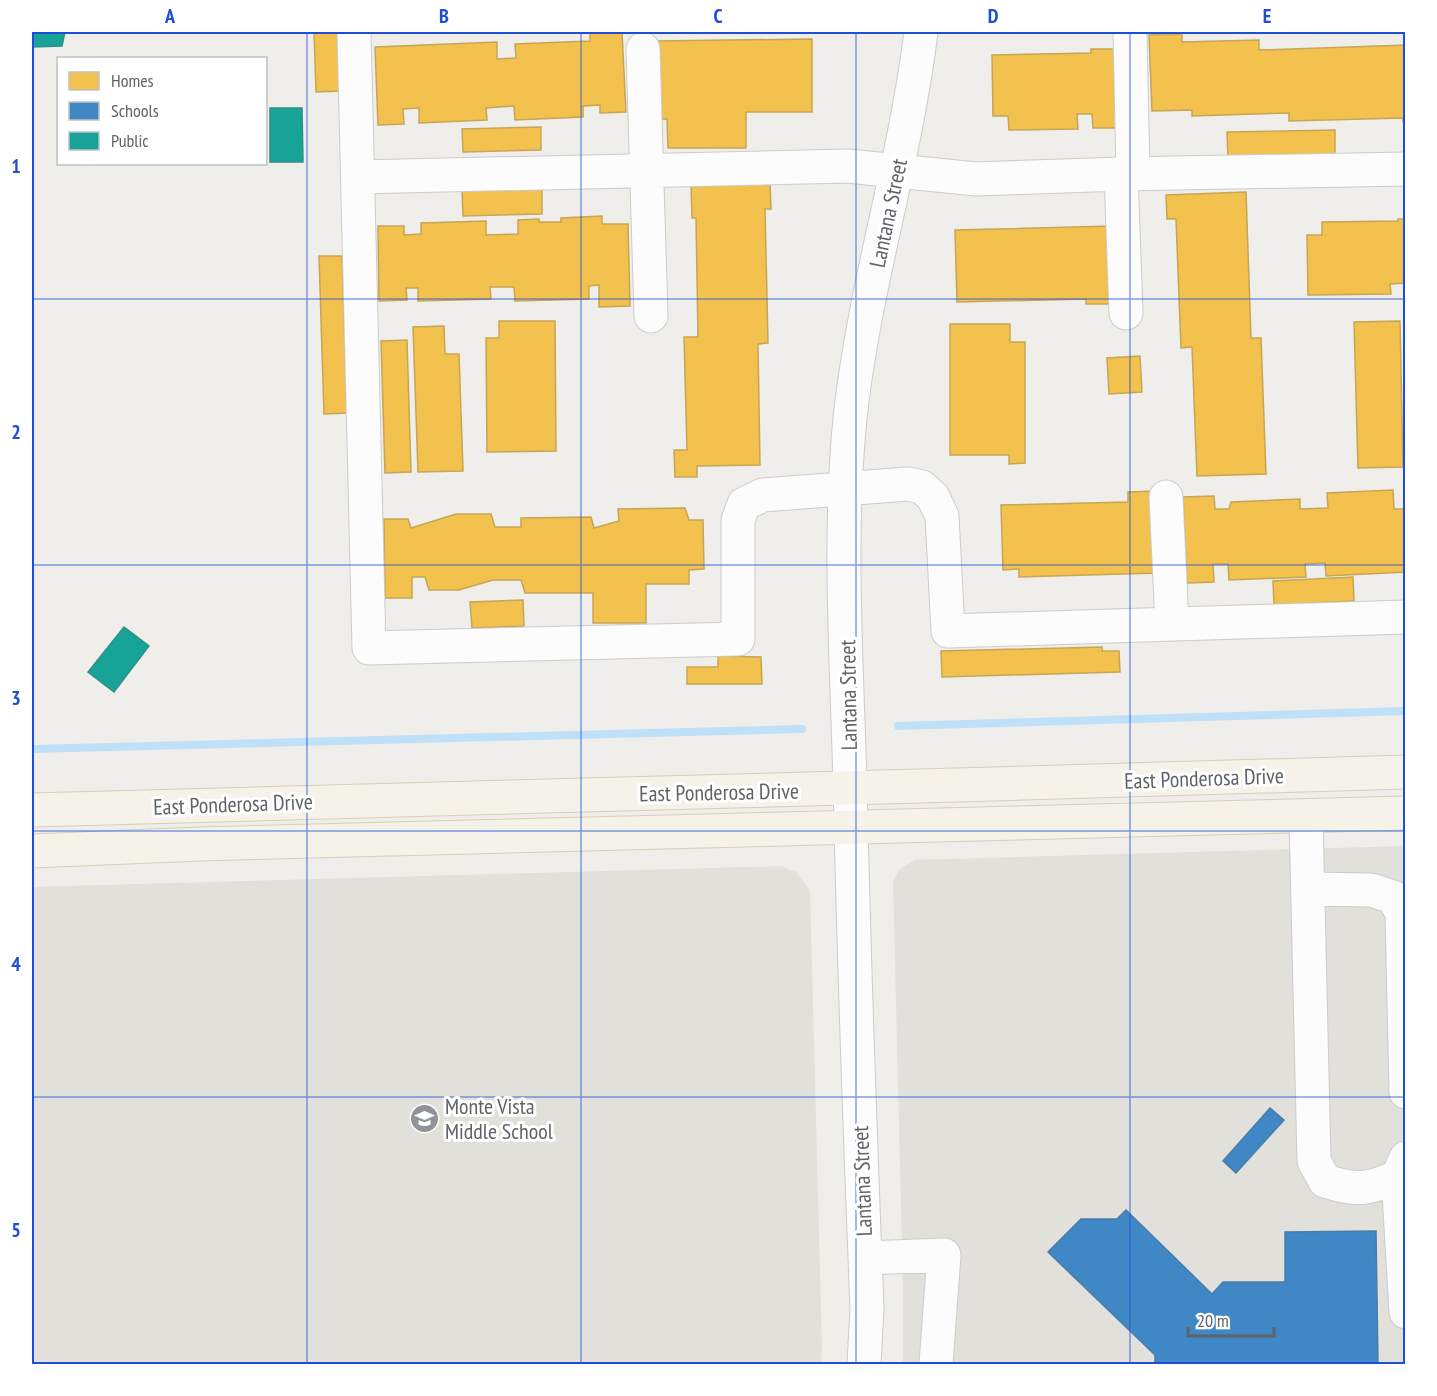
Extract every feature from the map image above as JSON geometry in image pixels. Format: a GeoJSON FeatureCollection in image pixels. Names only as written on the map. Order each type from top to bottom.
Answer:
{"type":"FeatureCollection","features":[{"type":"Feature","properties":{"kind":"main road","name":"East Ponderosa Drive"},"geometry":{"type":"LineString","coordinates":[[32,810],[850,789],[1406,771]]}},
{"type":"Feature","properties":{"kind":"main road","name":"East Ponderosa Drive"},"geometry":{"type":"LineString","coordinates":[[32,851],[200,844],[1406,813]]}},
{"type":"Feature","properties":{"kind":"street"},"geometry":{"type":"LineString","coordinates":[[354,32],[369,648],[738,639],[738,520],[744,504],[763,495],[908,484],[922,488],[933,497],[942,516],[948,631],[1406,617]]}},
{"type":"Feature","properties":{"kind":"street","name":"Lantana Street"},"geometry":{"type":"LineString","coordinates":[[864,1365],[867,1308],[851,829],[845,570],[846,489],[850,419],[861,341],[897,172],[921,32]]}},
{"type":"Feature","properties":{"kind":"street"},"geometry":{"type":"LineString","coordinates":[[1126,313],[1130,32]]}},
{"type":"Feature","properties":{"kind":"street"},"geometry":{"type":"LineString","coordinates":[[643,49],[651,316]]}},
{"type":"Feature","properties":{"kind":"street"},"geometry":{"type":"LineString","coordinates":[[358,177],[848,166],[976,179],[1406,169]]}},
{"type":"Feature","properties":{"kind":"street"},"geometry":{"type":"LineString","coordinates":[[1166,497],[1172,623]]}},
{"type":"Feature","properties":{"kind":"street"},"geometry":{"type":"LineString","coordinates":[[1306,817],[1314,1161],[1325,1181],[1346,1188],[1377,1186],[1402,1167]]}},
{"type":"Feature","properties":{"kind":"street"},"geometry":{"type":"LineString","coordinates":[[1308,890],[1371,890],[1393,897],[1402,913],[1406,1092]]}},
{"type":"Feature","properties":{"kind":"street"},"geometry":{"type":"LineString","coordinates":[[1402,1167],[1406,1312]]}},
{"type":"Feature","properties":{"kind":"street"},"geometry":{"type":"LineString","coordinates":[[865,1258],[944,1255],[936,1365]]}},
{"type":"Feature","properties":{"kind":"shaded area"},"geometry":{"type":"Polygon","coordinates":[[[1405,846],[1405,1364],[903,1364],[893,881],[900,869],[915,860],[1405,846]]]}},
{"type":"Feature","properties":{"kind":"shaded area","name":"Monte Vista Middle School"},"geometry":{"type":"Polygon","coordinates":[[[781,866],[796,872],[810,890],[821,1364],[32,1364],[32,887],[781,866]]]}},
{"type":"Feature","properties":{"kind":"building: Homes"},"geometry":{"type":"Polygon","coordinates":[[[314,32],[340,32],[341,91],[316,92],[314,32]]]}},
{"type":"Feature","properties":{"kind":"building: Homes"},"geometry":{"type":"Polygon","coordinates":[[[622,32],[626,112],[600,113],[600,105],[583,106],[583,117],[515,120],[514,106],[486,108],[487,120],[419,123],[419,108],[403,109],[404,124],[378,125],[375,47],[497,42],[497,59],[516,58],[515,44],[590,41],[590,33],[622,32]]]}},
{"type":"Feature","properties":{"kind":"building: Homes"},"geometry":{"type":"Polygon","coordinates":[[[1182,34],[1182,42],[1259,40],[1259,50],[1406,45],[1406,122],[1403,122],[1403,118],[1289,121],[1289,113],[1192,116],[1192,110],[1152,111],[1149,35],[1182,34]]]}},
{"type":"Feature","properties":{"kind":"building: Homes"},"geometry":{"type":"Polygon","coordinates":[[[812,39],[812,112],[746,112],[746,148],[668,148],[667,119],[658,119],[657,41],[812,39]]]}},
{"type":"Feature","properties":{"kind":"building: Homes"},"geometry":{"type":"Polygon","coordinates":[[[1091,49],[1117,49],[1118,128],[1093,128],[1092,114],[1077,114],[1078,129],[1009,130],[1008,116],[993,116],[992,55],[1091,53],[1091,49]]]}},
{"type":"Feature","properties":{"kind":"building: Homes"},"geometry":{"type":"Polygon","coordinates":[[[541,127],[541,150],[463,152],[462,129],[541,127]]]}},
{"type":"Feature","properties":{"kind":"building: Homes"},"geometry":{"type":"Polygon","coordinates":[[[1335,130],[1335,155],[1228,158],[1227,132],[1335,130]]]}},
{"type":"Feature","properties":{"kind":"building: Homes"},"geometry":{"type":"Polygon","coordinates":[[[770,183],[771,209],[765,209],[768,343],[758,344],[760,465],[697,466],[697,477],[675,477],[674,450],[687,450],[684,337],[698,337],[696,218],[692,218],[691,184],[770,183]]]}},
{"type":"Feature","properties":{"kind":"building: Homes"},"geometry":{"type":"Polygon","coordinates":[[[542,187],[542,214],[463,216],[462,189],[542,187]]]}},
{"type":"Feature","properties":{"kind":"building: Homes"},"geometry":{"type":"Polygon","coordinates":[[[1246,192],[1251,338],[1261,338],[1266,474],[1197,476],[1192,347],[1181,348],[1176,219],[1167,219],[1166,195],[1246,192]]]}},
{"type":"Feature","properties":{"kind":"building: Homes"},"geometry":{"type":"Polygon","coordinates":[[[602,216],[602,224],[628,224],[630,306],[599,307],[599,285],[589,286],[589,299],[515,301],[514,287],[490,287],[491,299],[418,301],[418,288],[406,288],[407,300],[379,301],[378,226],[404,226],[404,235],[421,234],[421,223],[486,221],[486,235],[518,234],[518,220],[539,219],[539,222],[561,222],[561,218],[602,216]]]}},
{"type":"Feature","properties":{"kind":"building: Homes"},"geometry":{"type":"Polygon","coordinates":[[[1398,219],[1406,219],[1406,283],[1390,284],[1391,294],[1308,295],[1307,235],[1322,235],[1322,222],[1398,221],[1398,219]]]}},
{"type":"Feature","properties":{"kind":"building: Homes"},"geometry":{"type":"Polygon","coordinates":[[[1112,226],[1113,304],[1086,304],[1086,299],[957,302],[955,230],[1112,226]]]}},
{"type":"Feature","properties":{"kind":"building: Homes"},"geometry":{"type":"Polygon","coordinates":[[[319,256],[342,256],[347,413],[324,414],[319,256]]]}},
{"type":"Feature","properties":{"kind":"building: Homes"},"geometry":{"type":"Polygon","coordinates":[[[499,321],[555,321],[556,451],[487,452],[486,338],[499,338],[499,321]]]}},
{"type":"Feature","properties":{"kind":"building: Homes"},"geometry":{"type":"Polygon","coordinates":[[[1400,321],[1403,467],[1358,468],[1354,322],[1400,321]]]}},
{"type":"Feature","properties":{"kind":"building: Homes"},"geometry":{"type":"Polygon","coordinates":[[[950,324],[1010,324],[1010,342],[1025,342],[1025,463],[1009,464],[1009,455],[950,455],[950,324]]]}},
{"type":"Feature","properties":{"kind":"building: Homes"},"geometry":{"type":"Polygon","coordinates":[[[444,326],[445,354],[459,354],[463,471],[418,472],[413,327],[444,326]]]}},
{"type":"Feature","properties":{"kind":"building: Homes"},"geometry":{"type":"Polygon","coordinates":[[[407,340],[411,472],[385,473],[381,341],[407,340]]]}},
{"type":"Feature","properties":{"kind":"building: Homes"},"geometry":{"type":"Polygon","coordinates":[[[1140,356],[1142,392],[1109,394],[1107,358],[1140,356]]]}},
{"type":"Feature","properties":{"kind":"building: Homes"},"geometry":{"type":"Polygon","coordinates":[[[1393,490],[1394,509],[1406,509],[1406,572],[1326,576],[1325,563],[1305,564],[1306,577],[1229,580],[1228,564],[1213,564],[1214,582],[1187,583],[1183,497],[1214,496],[1215,509],[1229,509],[1231,502],[1300,499],[1300,509],[1328,508],[1327,493],[1393,490]]]}},
{"type":"Feature","properties":{"kind":"building: Homes"},"geometry":{"type":"Polygon","coordinates":[[[1156,491],[1158,573],[1019,577],[1019,569],[1003,570],[1001,505],[1128,502],[1128,492],[1156,491]]]}},
{"type":"Feature","properties":{"kind":"building: Homes"},"geometry":{"type":"Polygon","coordinates":[[[685,508],[689,520],[703,520],[704,569],[689,570],[689,584],[646,584],[646,623],[593,623],[593,593],[525,593],[521,580],[493,580],[459,590],[429,590],[425,577],[412,577],[412,598],[385,598],[384,519],[408,519],[411,528],[456,514],[491,514],[495,527],[521,527],[521,518],[591,517],[594,528],[619,521],[618,509],[685,508]]]}},
{"type":"Feature","properties":{"kind":"building: Homes"},"geometry":{"type":"Polygon","coordinates":[[[1353,577],[1354,601],[1274,605],[1273,581],[1353,577]]]}},
{"type":"Feature","properties":{"kind":"building: Homes"},"geometry":{"type":"Polygon","coordinates":[[[523,600],[524,626],[472,628],[470,602],[523,600]]]}},
{"type":"Feature","properties":{"kind":"building: Homes"},"geometry":{"type":"Polygon","coordinates":[[[1102,647],[1102,651],[1119,651],[1120,672],[942,677],[941,651],[1102,647]]]}},
{"type":"Feature","properties":{"kind":"building: Homes"},"geometry":{"type":"Polygon","coordinates":[[[718,656],[761,657],[762,684],[687,684],[687,667],[718,667],[718,656]]]}},
{"type":"Feature","properties":{"kind":"building: Schools"},"geometry":{"type":"Polygon","coordinates":[[[1270,1108],[1284,1120],[1236,1173],[1223,1161],[1270,1108]]]}},
{"type":"Feature","properties":{"kind":"building: Schools"},"geometry":{"type":"Polygon","coordinates":[[[1126,1210],[1212,1294],[1223,1282],[1285,1282],[1285,1232],[1376,1231],[1378,1364],[1155,1364],[1155,1355],[1048,1252],[1081,1219],[1117,1219],[1126,1210]]]}},
{"type":"Feature","properties":{"kind":"building: Public"},"geometry":{"type":"Polygon","coordinates":[[[32,32],[65,32],[62,46],[32,47],[32,32]]]}},
{"type":"Feature","properties":{"kind":"building: Public"},"geometry":{"type":"Polygon","coordinates":[[[270,108],[302,108],[303,162],[270,162],[270,108]]]}},
{"type":"Feature","properties":{"kind":"building: Public"},"geometry":{"type":"Polygon","coordinates":[[[124,627],[149,646],[114,692],[88,672],[124,627]]]}},
{"type":"Feature","properties":{"kind":"waterway"},"geometry":{"type":"LineString","coordinates":[[898,726],[1406,711]]}},
{"type":"Feature","properties":{"kind":"waterway"},"geometry":{"type":"LineString","coordinates":[[32,749],[802,729]]}},
{"type":"Feature","properties":{"kind":"place","name":"Monte Vista Middle School"},"geometry":{"type":"Point","coordinates":[424,1119]}}]}
